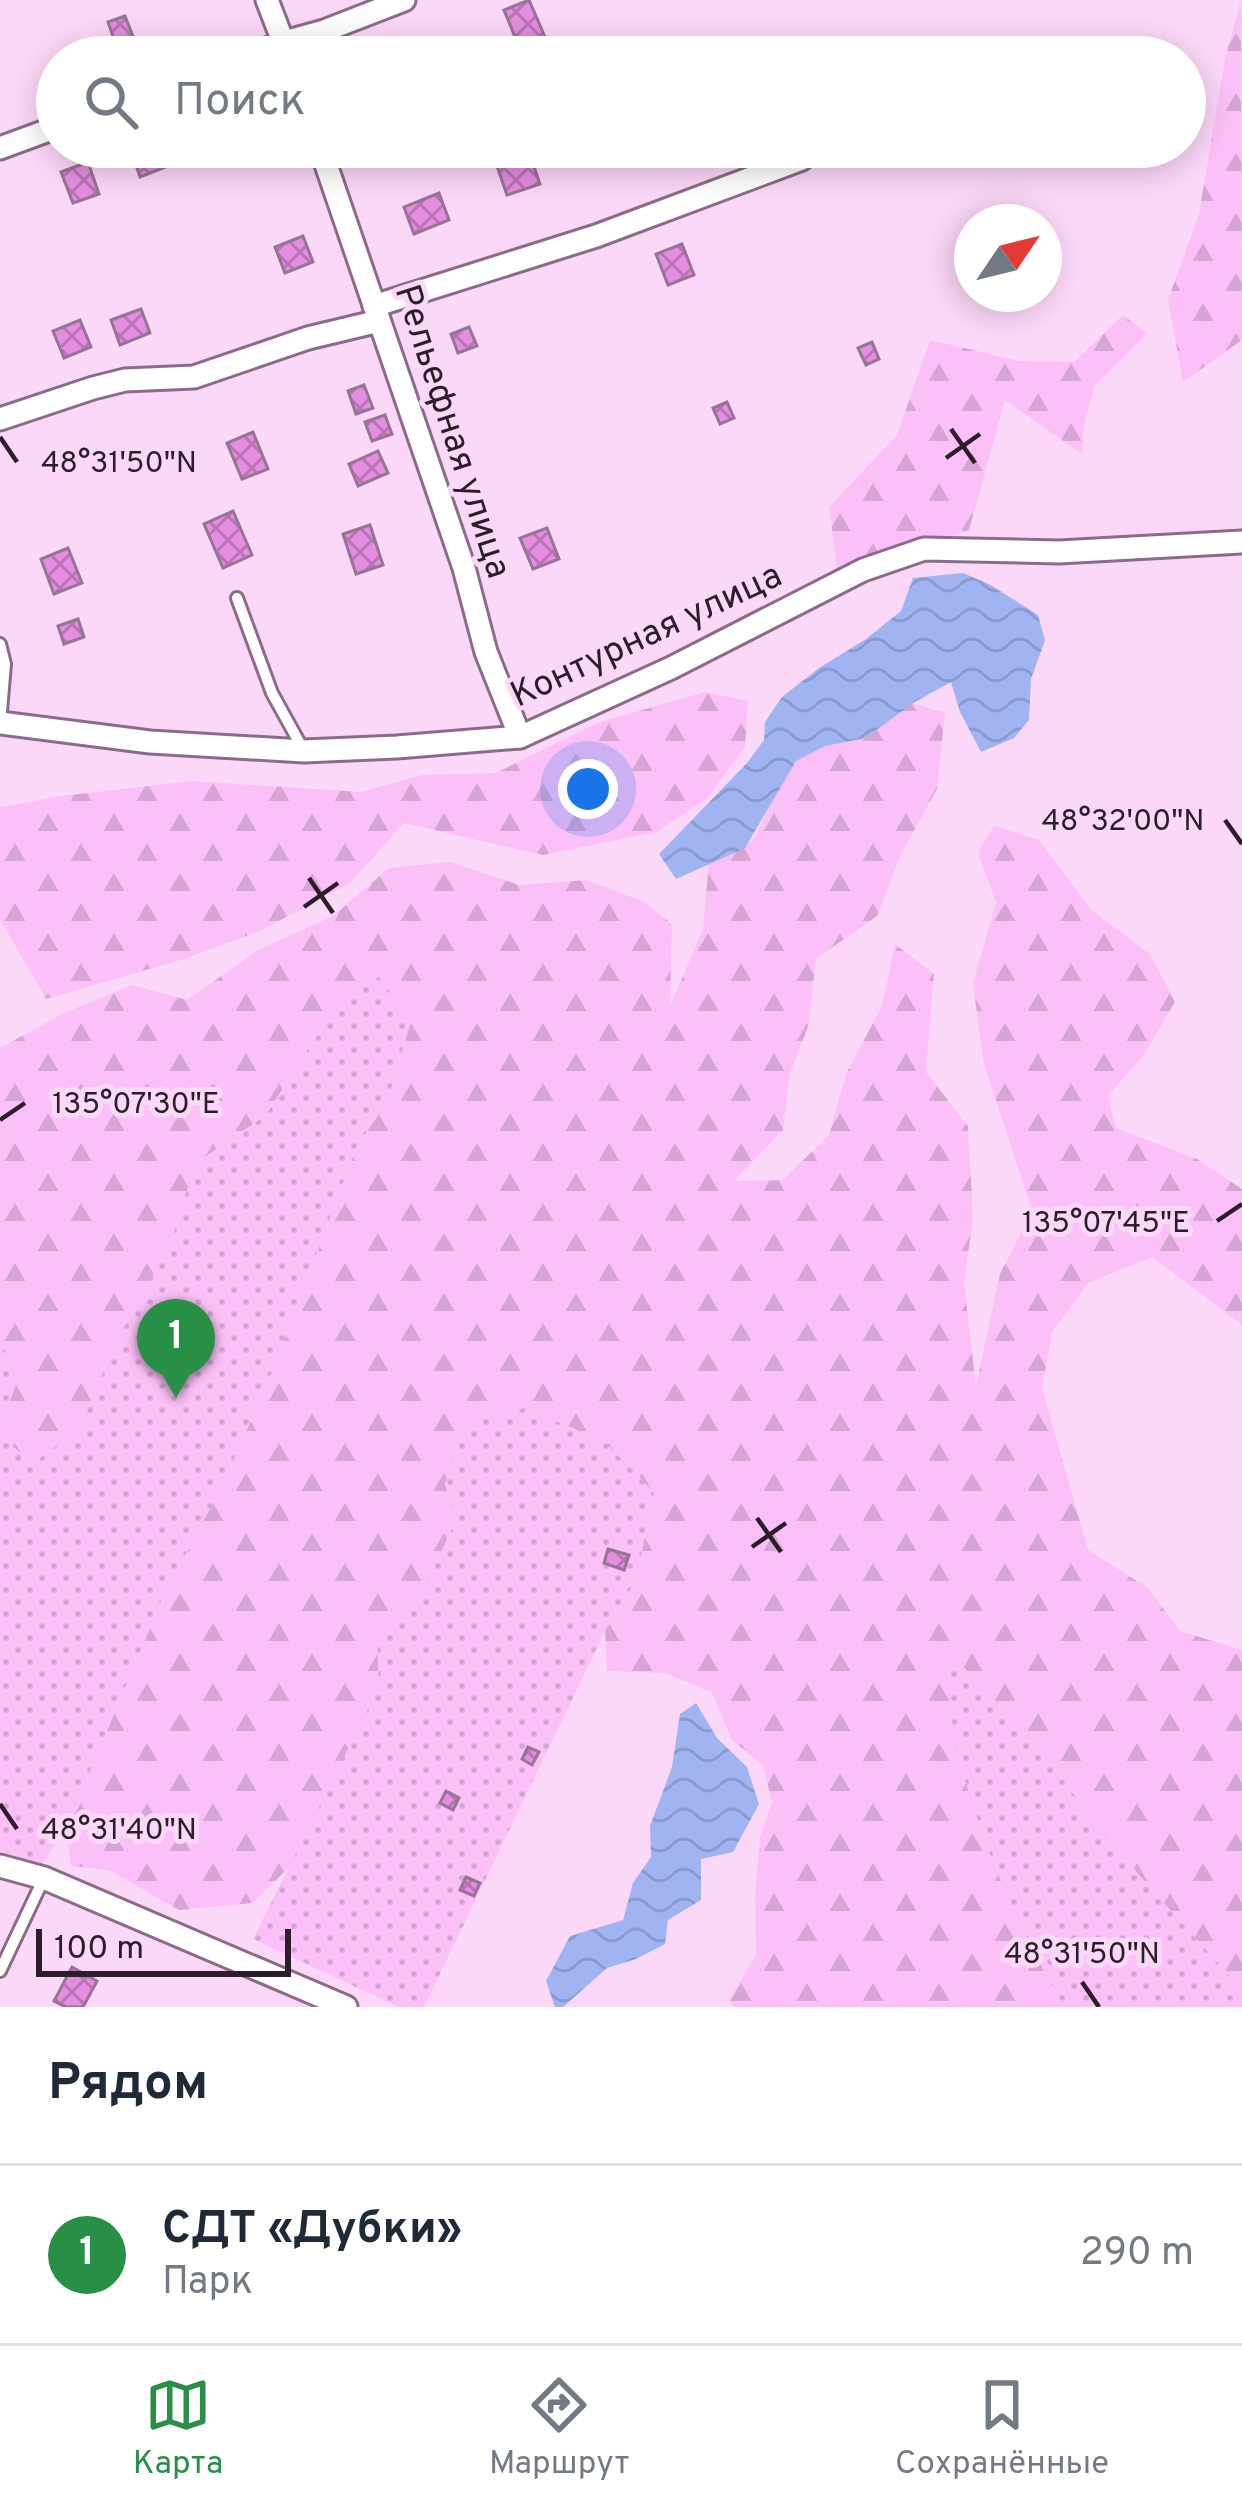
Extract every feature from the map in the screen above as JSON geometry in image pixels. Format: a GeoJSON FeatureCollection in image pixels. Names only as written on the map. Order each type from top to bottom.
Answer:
{"type":"FeatureCollection","features":[{"type":"Feature","properties":{"kind":"street"},"geometry":{"type":"LineString","coordinates":[[267,0],[281,36]]}},
{"type":"Feature","properties":{"kind":"street"},"geometry":{"type":"LineString","coordinates":[[316,36],[404,0]]}},
{"type":"Feature","properties":{"kind":"street"},"geometry":{"type":"LineString","coordinates":[[0,148],[36,135]]}},
{"type":"Feature","properties":{"kind":"street","name":"Рельефная улица"},"geometry":{"type":"LineString","coordinates":[[327,168],[464,568],[486,652],[520,736]]}},
{"type":"Feature","properties":{"kind":"street"},"geometry":{"type":"LineString","coordinates":[[0,419],[124,380],[194,377],[778,168]]}},
{"type":"Feature","properties":{"kind":"street","name":"Контурная улица"},"geometry":{"type":"LineString","coordinates":[[0,722],[150,742],[304,751],[520,736],[671,668],[863,570],[924,549],[1059,552],[1242,542]]}},
{"type":"Feature","properties":{"kind":"street"},"geometry":{"type":"LineString","coordinates":[[0,1866],[44,1878],[346,2007]]}},
{"type":"Feature","properties":{"kind":"lane"},"geometry":{"type":"LineString","coordinates":[[237,598],[272,693],[304,751]]}},
{"type":"Feature","properties":{"kind":"lane"},"geometry":{"type":"LineString","coordinates":[[0,644],[5,677],[0,722]]}},
{"type":"Feature","properties":{"kind":"lane"},"geometry":{"type":"LineString","coordinates":[[0,1971],[44,1878]]}},
{"type":"Feature","properties":{"kind":"green space"},"geometry":{"type":"Polygon","coordinates":[[[1241,0],[1242,340],[1183,382],[1168,300],[1199,214],[1225,59],[1241,0]]]}},
{"type":"Feature","properties":{"kind":"green space"},"geometry":{"type":"Polygon","coordinates":[[[1123,315],[1147,333],[1095,385],[1082,454],[1005,400],[969,530],[838,576],[829,507],[897,435],[930,340],[1019,361],[1074,362],[1123,315]]]}},
{"type":"Feature","properties":{"kind":"green space"},"geometry":{"type":"Polygon","coordinates":[[[705,692],[748,701],[745,747],[707,798],[657,832],[543,855],[404,823],[350,883],[260,931],[184,959],[46,999],[0,919],[0,807],[192,781],[361,792],[422,775],[496,773],[597,723],[705,692]]]}},
{"type":"Feature","properties":{"kind":"green space"},"geometry":{"type":"Polygon","coordinates":[[[913,703],[945,713],[937,789],[901,854],[877,916],[816,959],[809,1024],[790,1073],[783,1130],[734,1181],[783,1180],[829,1135],[846,1074],[882,1006],[895,944],[934,974],[926,1072],[968,1126],[973,1219],[964,1283],[976,1386],[1000,1274],[1032,1211],[983,1060],[973,983],[996,903],[978,852],[994,826],[1039,840],[1091,910],[1150,954],[1175,1002],[1145,1053],[1108,1096],[1116,1128],[1197,1159],[1242,1189],[1242,1325],[1152,1257],[1088,1283],[1052,1332],[1042,1389],[1088,1550],[1148,1588],[1180,1631],[1242,1650],[1242,1990],[1112,1845],[1048,1760],[949,1651],[951,1709],[982,1830],[1011,1903],[1064,2007],[734,2007],[729,2000],[756,1955],[760,1837],[772,1802],[763,1765],[732,1740],[712,1693],[666,1673],[607,1671],[605,1631],[636,1580],[445,1484],[457,1519],[414,1608],[377,1640],[379,1687],[290,1866],[253,1903],[179,1910],[109,1870],[71,1866],[66,1829],[162,1599],[225,1480],[275,1365],[357,1145],[388,1101],[411,1020],[341,999],[265,1116],[195,1164],[170,1245],[115,1343],[79,1431],[34,1462],[0,1438],[0,1424],[21,1373],[0,1343],[0,1048],[64,1013],[132,985],[187,1000],[258,950],[333,916],[389,868],[450,862],[519,885],[587,880],[644,902],[672,924],[670,1006],[703,929],[709,861],[753,841],[797,751],[866,738],[913,703]]]}},
{"type":"Feature","properties":{"kind":"green space"},"geometry":{"type":"Polygon","coordinates":[[[379,977],[411,1020],[388,1101],[357,1145],[275,1365],[225,1480],[162,1599],[66,1829],[41,1865],[0,1850],[0,1438],[34,1462],[79,1430],[115,1343],[170,1245],[195,1164],[265,1116],[341,999],[379,977]]]}},
{"type":"Feature","properties":{"kind":"green space"},"geometry":{"type":"Polygon","coordinates":[[[0,1343],[21,1373],[0,1424],[0,1343]]]}},
{"type":"Feature","properties":{"kind":"green space"},"geometry":{"type":"Polygon","coordinates":[[[524,1408],[604,1441],[654,1492],[636,1580],[605,1631],[424,2007],[399,2007],[253,1939],[379,1687],[377,1640],[414,1608],[457,1519],[445,1484],[462,1425],[524,1408]]]}},
{"type":"Feature","properties":{"kind":"green space"},"geometry":{"type":"Polygon","coordinates":[[[948,1650],[1048,1760],[1112,1845],[1242,1990],[1242,2007],[1064,2007],[1011,1903],[980,1827],[951,1715],[948,1650]]]}},
{"type":"Feature","properties":{"kind":"water"},"geometry":{"type":"Polygon","coordinates":[[[963,573],[1038,615],[1045,640],[1031,679],[1029,720],[1014,738],[981,752],[951,682],[866,738],[825,746],[796,761],[745,848],[676,879],[659,854],[747,763],[764,740],[765,722],[782,697],[901,611],[913,578],[963,573]]]}},
{"type":"Feature","properties":{"kind":"water"},"geometry":{"type":"Polygon","coordinates":[[[696,1703],[717,1738],[747,1767],[759,1804],[733,1852],[701,1859],[701,1900],[668,1920],[665,1944],[607,1968],[563,2007],[555,2007],[546,1981],[570,1936],[623,1920],[633,1883],[651,1857],[650,1826],[672,1767],[680,1714],[696,1703]]]}},
{"type":"Feature","properties":{"kind":"building"},"geometry":{"type":"Polygon","coordinates":[[[529,0],[545,36],[515,36],[504,10],[529,0]]]}},
{"type":"Feature","properties":{"kind":"building"},"geometry":{"type":"Polygon","coordinates":[[[125,16],[133,36],[113,36],[108,22],[125,16]]]}},
{"type":"Feature","properties":{"kind":"building"},"geometry":{"type":"Polygon","coordinates":[[[90,168],[99,194],[73,203],[61,172],[90,168]]]}},
{"type":"Feature","properties":{"kind":"building"},"geometry":{"type":"Polygon","coordinates":[[[137,168],[163,168],[140,177],[137,168]]]}},
{"type":"Feature","properties":{"kind":"building"},"geometry":{"type":"Polygon","coordinates":[[[498,168],[534,168],[540,184],[507,195],[498,168]]]}},
{"type":"Feature","properties":{"kind":"building"},"geometry":{"type":"Polygon","coordinates":[[[439,193],[449,220],[414,234],[404,207],[439,193]]]}},
{"type":"Feature","properties":{"kind":"building"},"geometry":{"type":"Polygon","coordinates":[[[303,236],[313,262],[285,273],[275,247],[303,236]]]}},
{"type":"Feature","properties":{"kind":"building"},"geometry":{"type":"Polygon","coordinates":[[[682,244],[694,275],[668,285],[656,254],[682,244]]]}},
{"type":"Feature","properties":{"kind":"building"},"geometry":{"type":"Polygon","coordinates":[[[141,309],[150,333],[120,345],[111,320],[141,309]]]}},
{"type":"Feature","properties":{"kind":"building"},"geometry":{"type":"Polygon","coordinates":[[[80,320],[91,347],[64,358],[53,331],[80,320]]]}},
{"type":"Feature","properties":{"kind":"building"},"geometry":{"type":"Polygon","coordinates":[[[469,327],[477,346],[458,353],[451,334],[469,327]]]}},
{"type":"Feature","properties":{"kind":"building"},"geometry":{"type":"Polygon","coordinates":[[[872,342],[879,359],[866,365],[858,348],[872,342]]]}},
{"type":"Feature","properties":{"kind":"building"},"geometry":{"type":"Polygon","coordinates":[[[364,385],[373,408],[356,414],[348,391],[364,385]]]}},
{"type":"Feature","properties":{"kind":"building"},"geometry":{"type":"Polygon","coordinates":[[[727,402],[734,418],[720,424],[713,408],[727,402]]]}},
{"type":"Feature","properties":{"kind":"building"},"geometry":{"type":"Polygon","coordinates":[[[385,415],[392,434],[372,441],[365,422],[385,415]]]}},
{"type":"Feature","properties":{"kind":"building"},"geometry":{"type":"Polygon","coordinates":[[[253,432],[268,469],[242,479],[227,443],[253,432]]]}},
{"type":"Feature","properties":{"kind":"building"},"geometry":{"type":"Polygon","coordinates":[[[378,451],[388,473],[358,486],[349,464],[378,451]]]}},
{"type":"Feature","properties":{"kind":"building"},"geometry":{"type":"Polygon","coordinates":[[[233,511],[252,555],[223,568],[204,524],[233,511]]]}},
{"type":"Feature","properties":{"kind":"building"},"geometry":{"type":"Polygon","coordinates":[[[370,525],[383,565],[356,574],[343,534],[370,525]]]}},
{"type":"Feature","properties":{"kind":"building"},"geometry":{"type":"Polygon","coordinates":[[[547,528],[559,559],[533,569],[520,538],[547,528]]]}},
{"type":"Feature","properties":{"kind":"building"},"geometry":{"type":"Polygon","coordinates":[[[68,548],[82,583],[54,594],[41,559],[68,548]]]}},
{"type":"Feature","properties":{"kind":"building"},"geometry":{"type":"Polygon","coordinates":[[[78,619],[84,637],[64,644],[58,626],[78,619]]]}},
{"type":"Feature","properties":{"kind":"building"},"geometry":{"type":"Polygon","coordinates":[[[608,1549],[629,1555],[624,1570],[604,1563],[608,1549]]]}},
{"type":"Feature","properties":{"kind":"building"},"geometry":{"type":"Polygon","coordinates":[[[528,1747],[539,1752],[532,1765],[522,1759],[528,1747]]]}},
{"type":"Feature","properties":{"kind":"building"},"geometry":{"type":"Polygon","coordinates":[[[446,1791],[459,1798],[453,1810],[440,1803],[446,1791]]]}},
{"type":"Feature","properties":{"kind":"building"},"geometry":{"type":"Polygon","coordinates":[[[466,1877],[480,1883],[474,1896],[460,1890],[466,1877]]]}},
{"type":"Feature","properties":{"kind":"building"},"geometry":{"type":"Polygon","coordinates":[[[72,1967],[97,1981],[83,2007],[54,2001],[72,1967]]]}},
{"type":"Feature","properties":{"kind":"place","name":"СДТ «Дубки»"},"geometry":{"type":"Point","coordinates":[176,1398]}}]}
